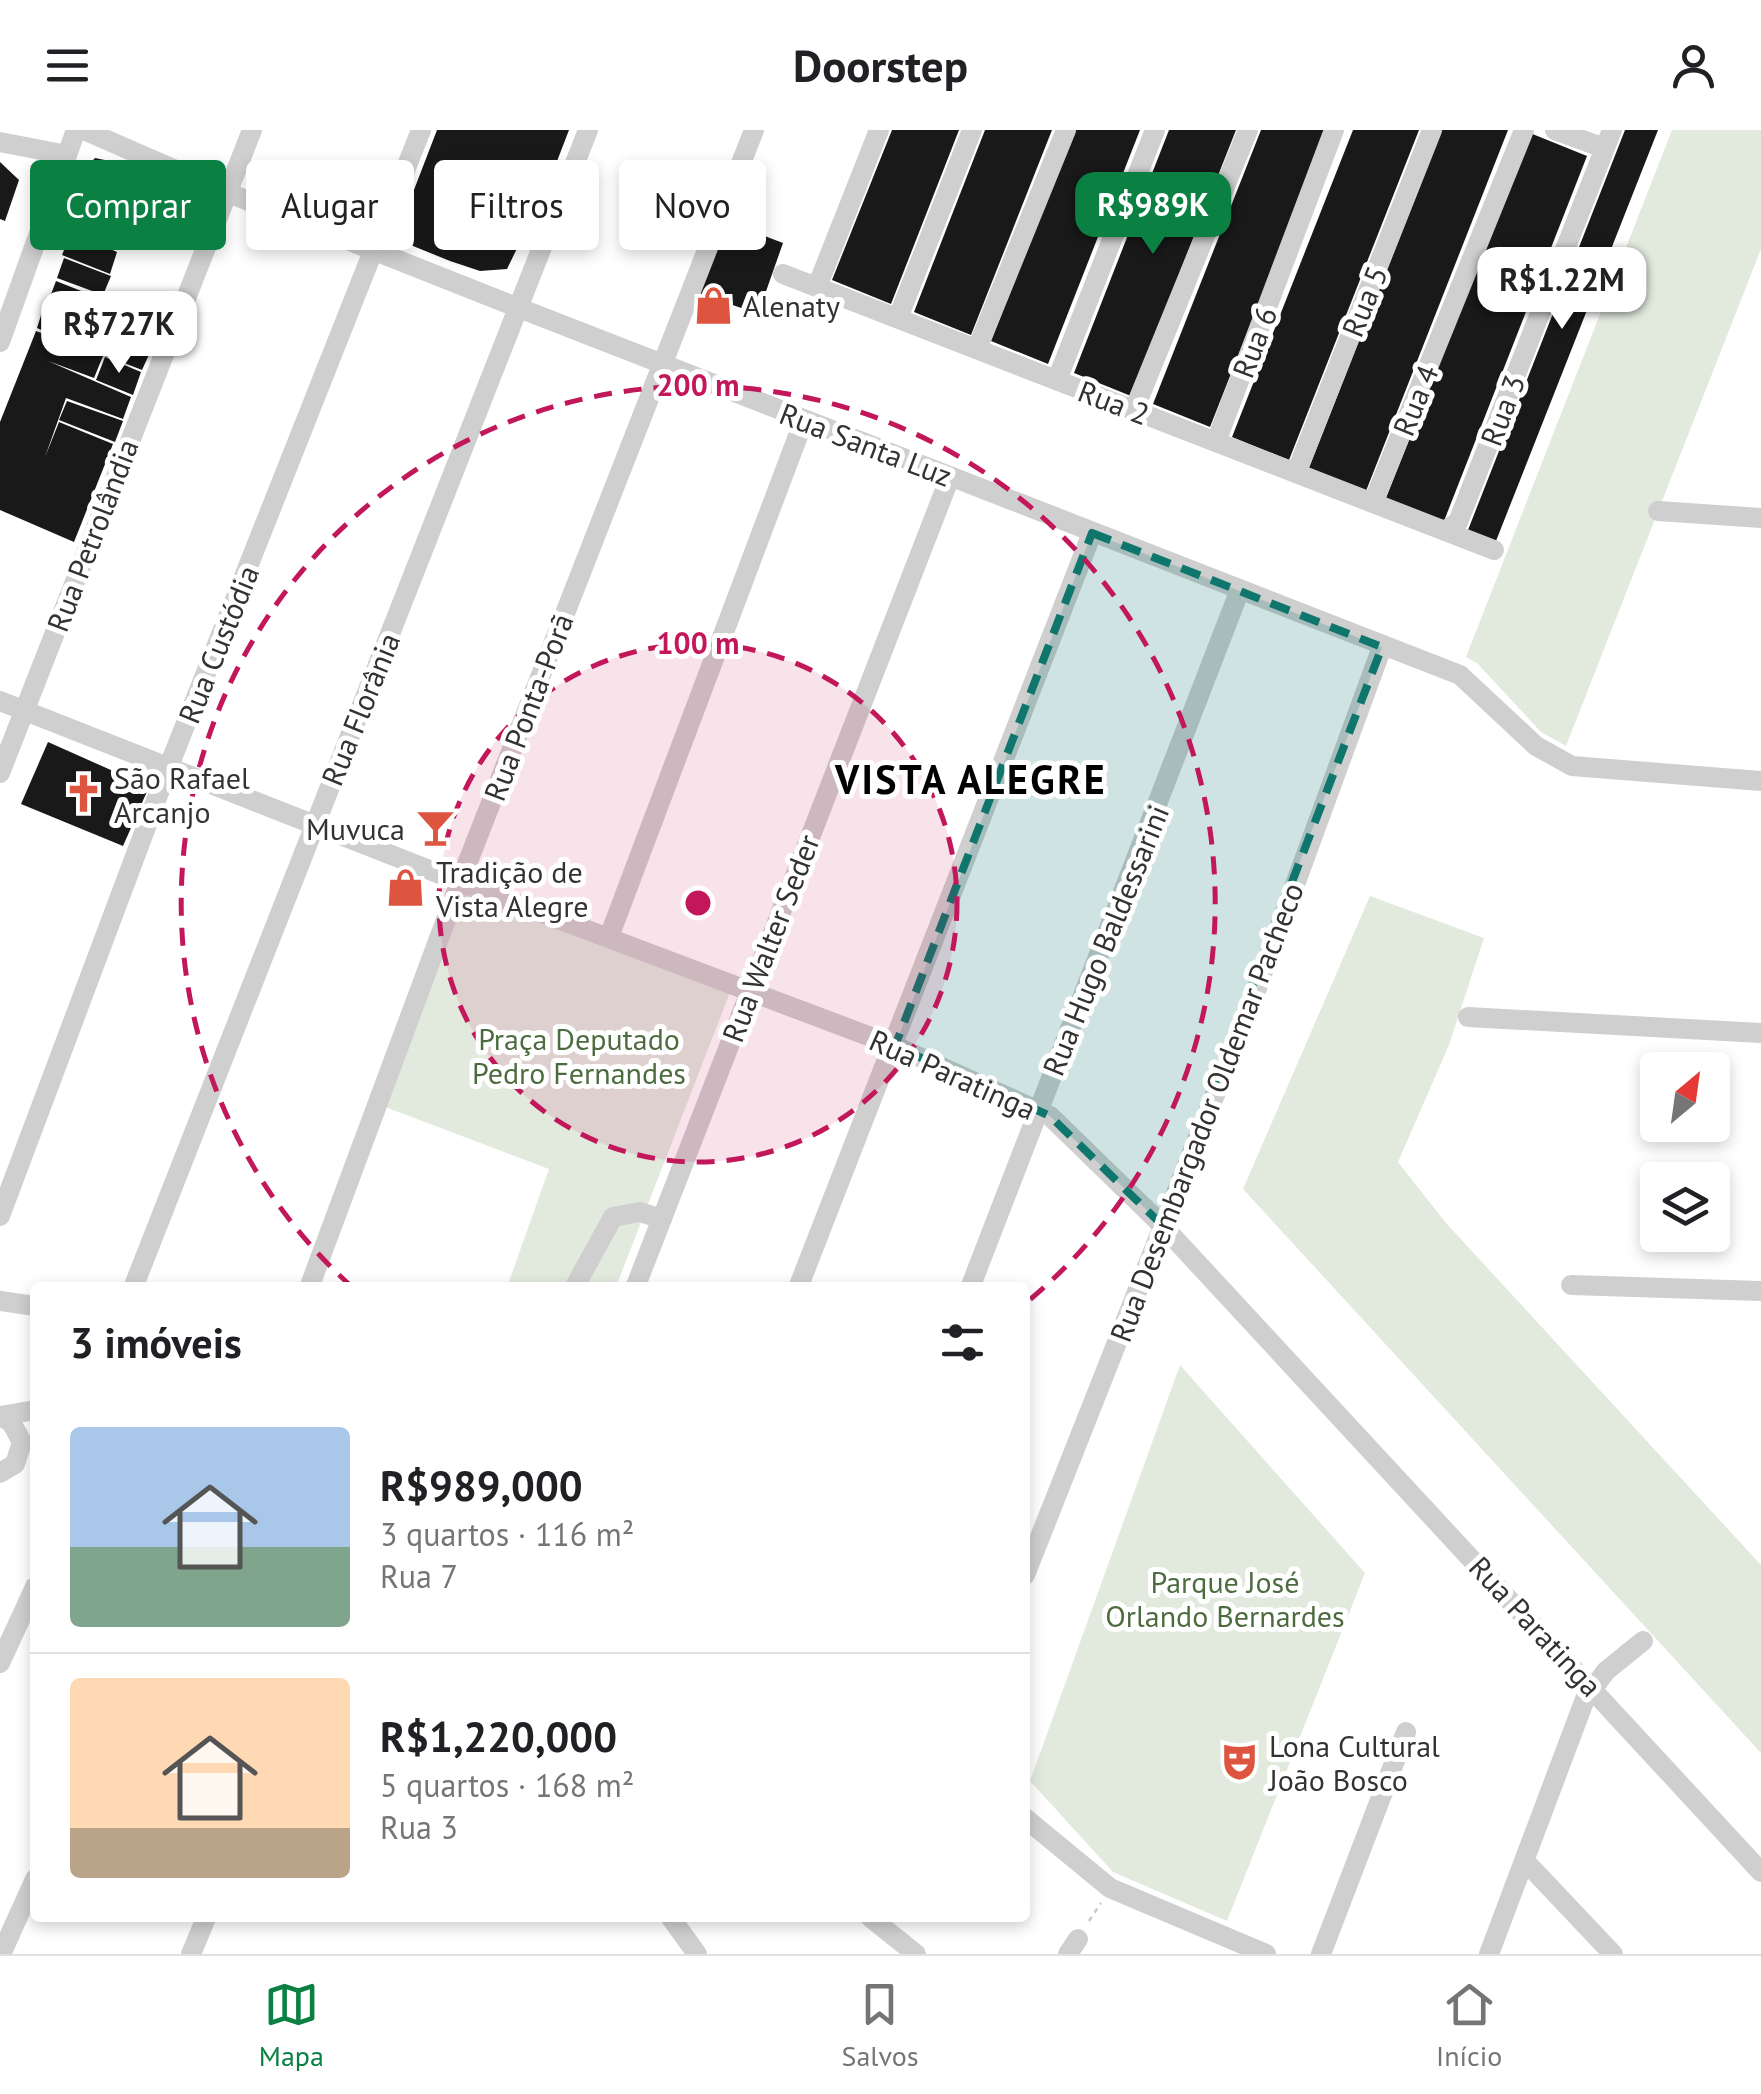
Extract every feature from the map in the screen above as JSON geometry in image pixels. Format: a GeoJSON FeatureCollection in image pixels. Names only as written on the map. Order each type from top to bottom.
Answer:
{"type":"FeatureCollection","features":[{"type":"Feature","properties":{"kind":"street"},"geometry":{"type":"LineString","coordinates":[[0,342],[76,130]]}},
{"type":"Feature","properties":{"kind":"street","name":"Rua Santa Luz"},"geometry":{"type":"LineString","coordinates":[[84,130],[153,160]]}},
{"type":"Feature","properties":{"kind":"street","name":"Rua Petrolândia"},"geometry":{"type":"LineString","coordinates":[[226,192],[252,130]]}},
{"type":"Feature","properties":{"kind":"street","name":"Rua Custódia"},"geometry":{"type":"LineString","coordinates":[[0,1216],[169,766],[420,130]]}},
{"type":"Feature","properties":{"kind":"street","name":"Rua Florânia"},"geometry":{"type":"LineString","coordinates":[[135,1282],[588,130]]}},
{"type":"Feature","properties":{"kind":"street","name":"Rua Ponta-Porã"},"geometry":{"type":"LineString","coordinates":[[311,1282],[460,882],[754,130]]}},
{"type":"Feature","properties":{"kind":"street"},"geometry":{"type":"LineString","coordinates":[[817,287],[879,130]]}},
{"type":"Feature","properties":{"kind":"street"},"geometry":{"type":"LineString","coordinates":[[898,318],[972,130]]}},
{"type":"Feature","properties":{"kind":"street"},"geometry":{"type":"LineString","coordinates":[[977,349],[1066,130]]}},
{"type":"Feature","properties":{"kind":"street"},"geometry":{"type":"LineString","coordinates":[[1057,380],[1156,130]]}},
{"type":"Feature","properties":{"kind":"street"},"geometry":{"type":"LineString","coordinates":[[1134,410],[1248,130]]}},
{"type":"Feature","properties":{"kind":"street","name":"Rua 6"},"geometry":{"type":"LineString","coordinates":[[1216,442],[1334,130]]}},
{"type":"Feature","properties":{"kind":"street","name":"Rua 5"},"geometry":{"type":"LineString","coordinates":[[1296,473],[1432,130]]}},
{"type":"Feature","properties":{"kind":"street","name":"Rua 4"},"geometry":{"type":"LineString","coordinates":[[1373,503],[1524,130]]}},
{"type":"Feature","properties":{"kind":"street"},"geometry":{"type":"LineString","coordinates":[[1556,130],[1608,139]]}},
{"type":"Feature","properties":{"kind":"street","name":"Rua 3"},"geometry":{"type":"LineString","coordinates":[[1451,527],[1608,139]]}},
{"type":"Feature","properties":{"kind":"street"},"geometry":{"type":"LineString","coordinates":[[0,142],[67,155]]}},
{"type":"Feature","properties":{"kind":"street","name":"Rua Santa Luz"},"geometry":{"type":"LineString","coordinates":[[226,192],[1460,676],[1536,746],[1572,766],[1761,781]]}},
{"type":"Feature","properties":{"kind":"street","name":"Rua Petrolândia"},"geometry":{"type":"LineString","coordinates":[[0,773],[203,250]]}},
{"type":"Feature","properties":{"kind":"street","name":"Rua 2"},"geometry":{"type":"LineString","coordinates":[[783,274],[1373,503],[1451,527],[1494,550]]}},
{"type":"Feature","properties":{"kind":"street"},"geometry":{"type":"LineString","coordinates":[[610,937],[804,420]]}},
{"type":"Feature","properties":{"kind":"street","name":"Rua Walter Seder"},"geometry":{"type":"LineString","coordinates":[[638,1282],[950,476]]}},
{"type":"Feature","properties":{"kind":"street"},"geometry":{"type":"LineString","coordinates":[[1658,511],[1761,518]]}},
{"type":"Feature","properties":{"kind":"street"},"geometry":{"type":"LineString","coordinates":[[800,1282],[1092,533]]}},
{"type":"Feature","properties":{"kind":"street","name":"Rua Hugo Baldessarini"},"geometry":{"type":"LineString","coordinates":[[972,1282],[1239,592]]}},
{"type":"Feature","properties":{"kind":"street","name":"Rua Desembargador Oldemar Pacheco"},"geometry":{"type":"LineString","coordinates":[[1030,1562],[1256,992],[1382,647]]}},
{"type":"Feature","properties":{"kind":"street","name":"Rua Paratinga"},"geometry":{"type":"LineString","coordinates":[[0,701],[460,882],[894,1046],[1038,1108],[1161,1224],[1761,1872]]}},
{"type":"Feature","properties":{"kind":"street"},"geometry":{"type":"LineString","coordinates":[[1468,1017],[1761,1033]]}},
{"type":"Feature","properties":{"kind":"street"},"geometry":{"type":"LineString","coordinates":[[577,1282],[613,1217],[640,1212],[662,1219]]}},
{"type":"Feature","properties":{"kind":"street"},"geometry":{"type":"LineString","coordinates":[[1571,1285],[1761,1291]]}},
{"type":"Feature","properties":{"kind":"street"},"geometry":{"type":"LineString","coordinates":[[0,1301],[30,1305]]}},
{"type":"Feature","properties":{"kind":"street"},"geometry":{"type":"LineString","coordinates":[[0,1416],[30,1411]]}},
{"type":"Feature","properties":{"kind":"street"},"geometry":{"type":"LineString","coordinates":[[0,1416],[18,1431],[22,1442],[15,1464],[0,1473]]}},
{"type":"Feature","properties":{"kind":"street"},"geometry":{"type":"LineString","coordinates":[[0,1663],[30,1598]]}},
{"type":"Feature","properties":{"kind":"street"},"geometry":{"type":"LineString","coordinates":[[1489,1954],[1592,1686],[1643,1641]]}},
{"type":"Feature","properties":{"kind":"street"},"geometry":{"type":"LineString","coordinates":[[1321,1954],[1406,1732]]}},
{"type":"Feature","properties":{"kind":"street"},"geometry":{"type":"LineString","coordinates":[[1030,1822],[1110,1888],[1266,1954]]}},
{"type":"Feature","properties":{"kind":"street"},"geometry":{"type":"LineString","coordinates":[[1525,1861],[1613,1954]]}},
{"type":"Feature","properties":{"kind":"street"},"geometry":{"type":"LineString","coordinates":[[4,1951],[30,1891]]}},
{"type":"Feature","properties":{"kind":"street"},"geometry":{"type":"LineString","coordinates":[[191,1954],[204,1922]]}},
{"type":"Feature","properties":{"kind":"street"},"geometry":{"type":"LineString","coordinates":[[674,1922],[696,1954]]}},
{"type":"Feature","properties":{"kind":"street"},"geometry":{"type":"LineString","coordinates":[[876,1922],[916,1954]]}},
{"type":"Feature","properties":{"kind":"path"},"geometry":{"type":"LineString","coordinates":[[1073,1947],[1110,1888]]}},
{"type":"Feature","properties":{"kind":"highlighted area"},"geometry":{"type":"Polygon","coordinates":[[[1092,533],[1382,647],[1161,1224],[1050,1116],[895,1046],[1092,533]]]}},
{"type":"Feature","properties":{"kind":"green space"},"geometry":{"type":"Polygon","coordinates":[[[1672,130],[1761,130],[1761,249],[1566,746],[1541,732],[1477,663],[1466,657],[1672,130]]]}},
{"type":"Feature","properties":{"kind":"green space","name":"Praça Deputado Pedro Fernandes"},"geometry":{"type":"Polygon","coordinates":[[[464,889],[732,987],[618,1282],[509,1282],[549,1169],[380,1105],[464,889]]]}},
{"type":"Feature","properties":{"kind":"green space"},"geometry":{"type":"Polygon","coordinates":[[[1370,896],[1484,938],[1449,1045],[1398,1162],[1446,1223],[1761,1565],[1761,1753],[1243,1189],[1370,896]]]}},
{"type":"Feature","properties":{"kind":"green space","name":"Parque José Orlando Bernardes"},"geometry":{"type":"Polygon","coordinates":[[[1180,1365],[1365,1573],[1227,1921],[1113,1872],[1030,1781],[1180,1365]]]}},
{"type":"Feature","properties":{"kind":"building"},"geometry":{"type":"Polygon","coordinates":[[[437,130],[569,130],[557,160],[434,160],[434,250],[516,250],[507,269],[480,271],[414,246],[414,190],[437,130]]]}},
{"type":"Feature","properties":{"kind":"building"},"geometry":{"type":"Polygon","coordinates":[[[892,130],[959,130],[891,304],[832,280],[892,130]]]}},
{"type":"Feature","properties":{"kind":"building"},"geometry":{"type":"Polygon","coordinates":[[[985,130],[1052,130],[971,335],[914,312],[985,130]]]}},
{"type":"Feature","properties":{"kind":"building"},"geometry":{"type":"Polygon","coordinates":[[[1074,130],[1140,130],[1048,364],[991,341],[1074,130]]]}},
{"type":"Feature","properties":{"kind":"building"},"geometry":{"type":"Polygon","coordinates":[[[1169,130],[1236,130],[1131,396],[1074,373],[1169,130]]]}},
{"type":"Feature","properties":{"kind":"building"},"geometry":{"type":"Polygon","coordinates":[[[1261,130],[1327,130],[1210,427],[1153,404],[1261,130]]]}},
{"type":"Feature","properties":{"kind":"building"},"geometry":{"type":"Polygon","coordinates":[[[1353,130],[1419,130],[1289,460],[1232,437],[1353,130]]]}},
{"type":"Feature","properties":{"kind":"building"},"geometry":{"type":"Polygon","coordinates":[[[1442,130],[1508,130],[1366,491],[1309,468],[1442,130]]]}},
{"type":"Feature","properties":{"kind":"building"},"geometry":{"type":"Polygon","coordinates":[[[1625,130],[1658,130],[1496,541],[1468,530],[1625,130]]]}},
{"type":"Feature","properties":{"kind":"building"},"geometry":{"type":"Polygon","coordinates":[[[1530,133],[1587,156],[1444,521],[1386,498],[1530,133]]]}},
{"type":"Feature","properties":{"kind":"building"},"geometry":{"type":"Polygon","coordinates":[[[0,162],[19,180],[5,221],[0,219],[0,162]]]}},
{"type":"Feature","properties":{"kind":"building"},"geometry":{"type":"Polygon","coordinates":[[[766,237],[783,243],[758,314],[699,293],[715,250],[766,250],[766,237]]]}},
{"type":"Feature","properties":{"kind":"building"},"geometry":{"type":"Polygon","coordinates":[[[64,250],[117,252],[110,274],[62,255],[64,250]]]}},
{"type":"Feature","properties":{"kind":"building"},"geometry":{"type":"Polygon","coordinates":[[[64,258],[111,276],[103,295],[57,278],[64,258]]]}},
{"type":"Feature","properties":{"kind":"building"},"geometry":{"type":"Polygon","coordinates":[[[56,281],[104,300],[95,324],[47,305],[56,281]]]}},
{"type":"Feature","properties":{"kind":"building"},"geometry":{"type":"Polygon","coordinates":[[[106,301],[161,323],[152,347],[97,325],[106,301]]]}},
{"type":"Feature","properties":{"kind":"building"},"geometry":{"type":"Polygon","coordinates":[[[44,306],[94,326],[87,349],[37,328],[44,306]]]}},
{"type":"Feature","properties":{"kind":"building"},"geometry":{"type":"Polygon","coordinates":[[[96,327],[152,348],[142,370],[89,349],[96,327]]]}},
{"type":"Feature","properties":{"kind":"building"},"geometry":{"type":"Polygon","coordinates":[[[36,331],[103,356],[94,378],[48,361],[131,397],[123,419],[66,398],[45,457],[59,422],[113,444],[74,542],[0,510],[0,422],[36,331]]]}},
{"type":"Feature","properties":{"kind":"building"},"geometry":{"type":"Polygon","coordinates":[[[105,357],[141,372],[133,395],[96,380],[105,357]]]}},
{"type":"Feature","properties":{"kind":"building"},"geometry":{"type":"Polygon","coordinates":[[[67,401],[123,421],[115,442],[59,420],[67,401]]]}},
{"type":"Feature","properties":{"kind":"building"},"geometry":{"type":"Polygon","coordinates":[[[48,742],[149,787],[123,846],[21,804],[48,742]]]}},
{"type":"Feature","properties":{"kind":"place","name":"Alenaty"},"geometry":{"type":"Point","coordinates":[713,305]}},
{"type":"Feature","properties":{"kind":"place","name":"São Rafael Arcanjo"},"geometry":{"type":"Point","coordinates":[84,794]}},
{"type":"Feature","properties":{"kind":"place","name":"Muvuca"},"geometry":{"type":"Point","coordinates":[435,828]}},
{"type":"Feature","properties":{"kind":"place","name":"Tradição de Vista Alegre"},"geometry":{"type":"Point","coordinates":[406,888]}},
{"type":"Feature","properties":{"kind":"place","name":"Lona Cultural João Bosco"},"geometry":{"type":"Point","coordinates":[1239,1762]}},
{"type":"Feature","properties":{"kind":"district","name":"VISTA ALEGRE"},"geometry":{"type":"Point","coordinates":[971,779]}}]}
